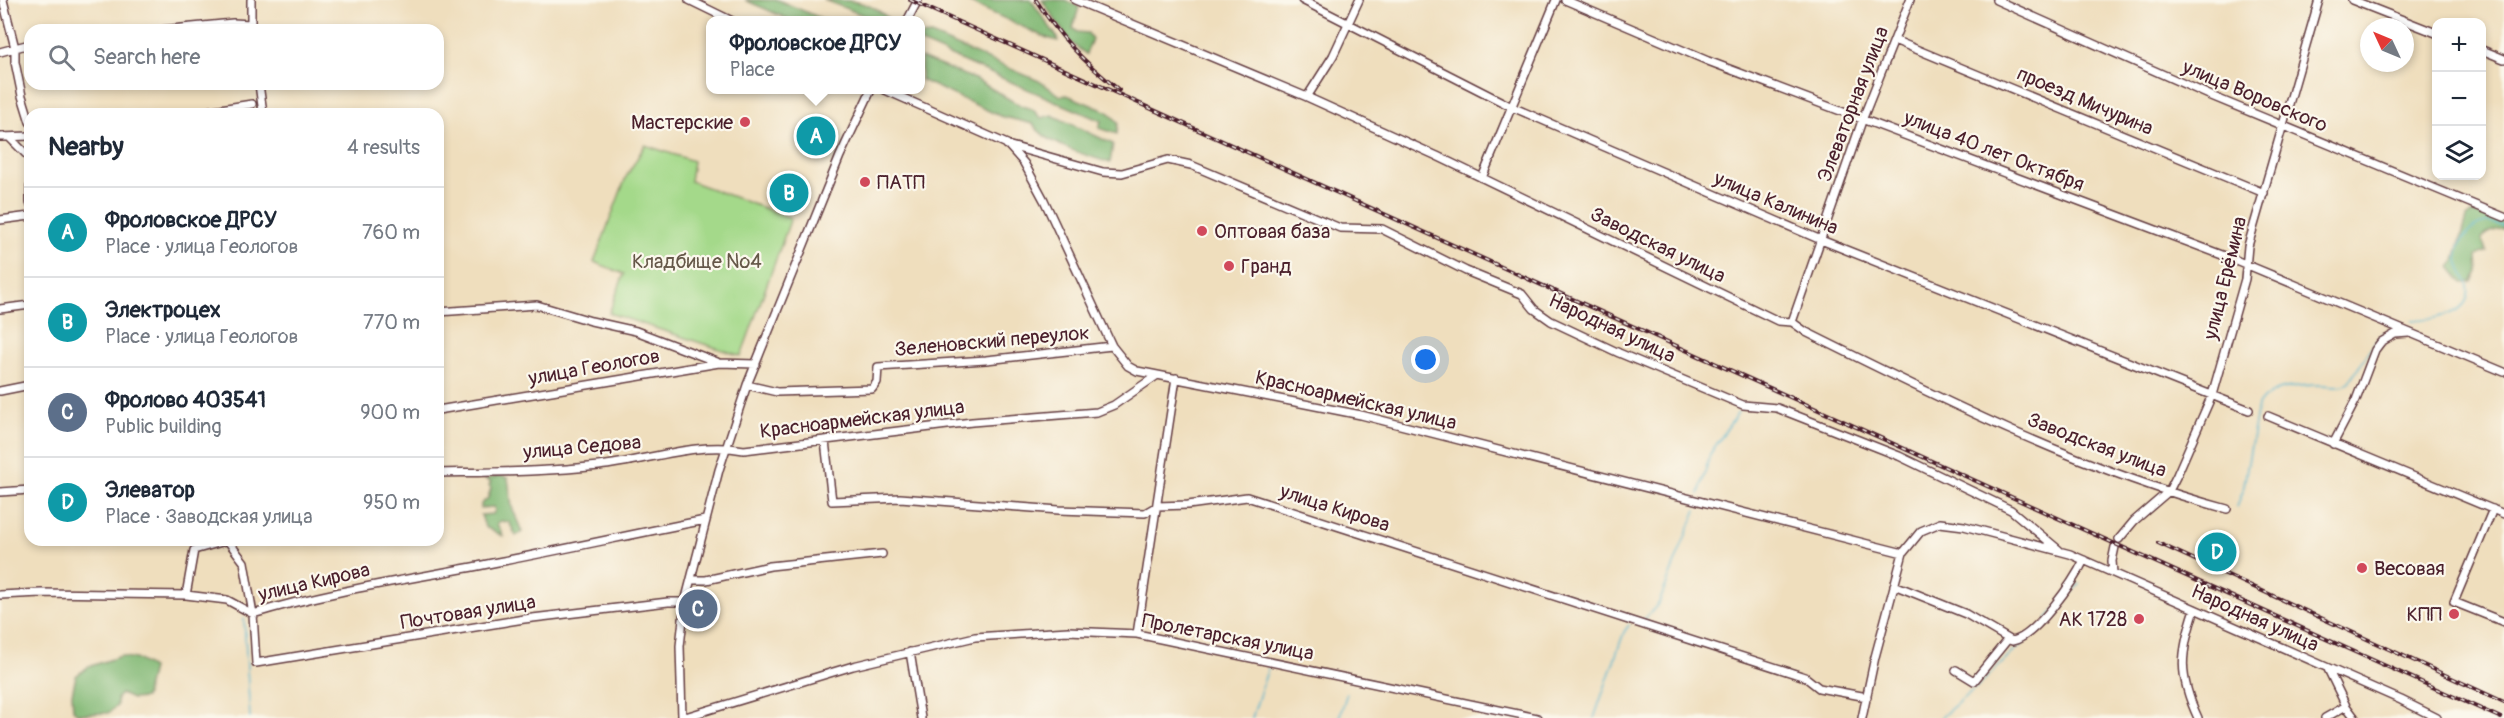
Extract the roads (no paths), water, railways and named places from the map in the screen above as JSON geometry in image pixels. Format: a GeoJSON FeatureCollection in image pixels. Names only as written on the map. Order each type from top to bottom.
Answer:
{"type":"FeatureCollection","features":[{"type":"Feature","properties":{"kind":"street"},"geometry":{"type":"LineString","coordinates":[[3,0],[26,108]]}},
{"type":"Feature","properties":{"kind":"street"},"geometry":{"type":"LineString","coordinates":[[251,0],[251,24]]}},
{"type":"Feature","properties":{"kind":"street"},"geometry":{"type":"LineString","coordinates":[[690,0],[722,16]]}},
{"type":"Feature","properties":{"kind":"street","name":"Заводская улица"},"geometry":{"type":"LineString","coordinates":[[1075,0],[1307,97],[1482,178],[1778,321],[1792,322],[1806,332],[1930,394],[2113,472],[2227,510]]}},
{"type":"Feature","properties":{"kind":"street","name":"улица Калинина"},"geometry":{"type":"LineString","coordinates":[[1302,0],[1512,106],[1821,240],[2249,410]]}},
{"type":"Feature","properties":{"kind":"street"},"geometry":{"type":"LineString","coordinates":[[1307,97],[1333,56],[1359,0]]}},
{"type":"Feature","properties":{"kind":"street"},"geometry":{"type":"LineString","coordinates":[[1482,178],[1556,0]]}},
{"type":"Feature","properties":{"kind":"street","name":"улица 40 лет Октября"},"geometry":{"type":"LineString","coordinates":[[1565,0],[1708,61],[2246,264],[2504,372]]}},
{"type":"Feature","properties":{"kind":"street","name":"Элеваторная улица"},"geometry":{"type":"LineString","coordinates":[[1792,322],[1863,118],[1910,0]]}},
{"type":"Feature","properties":{"kind":"street","name":"улица Воровского"},"geometry":{"type":"LineString","coordinates":[[1996,0],[2283,127],[2504,217]]}},
{"type":"Feature","properties":{"kind":"street","name":"улица Ерёмина"},"geometry":{"type":"LineString","coordinates":[[2113,573],[2112,561],[2117,543],[2134,521],[2169,490],[2212,395],[2239,299],[2248,246],[2319,0]]}},
{"type":"Feature","properties":{"kind":"street"},"geometry":{"type":"LineString","coordinates":[[2352,0],[2432,31]]}},
{"type":"Feature","properties":{"kind":"street"},"geometry":{"type":"LineString","coordinates":[[909,16],[917,1]]}},
{"type":"Feature","properties":{"kind":"street","name":"проезд Мичурина"},"geometry":{"type":"LineString","coordinates":[[1894,40],[2264,193]]}},
{"type":"Feature","properties":{"kind":"street"},"geometry":{"type":"LineString","coordinates":[[0,52],[24,46]]}},
{"type":"Feature","properties":{"kind":"street"},"geometry":{"type":"LineString","coordinates":[[2486,52],[2504,59]]}},
{"type":"Feature","properties":{"kind":"street"},"geometry":{"type":"LineString","coordinates":[[260,90],[262,108]]}},
{"type":"Feature","properties":{"kind":"street"},"geometry":{"type":"LineString","coordinates":[[682,718],[680,646],[685,602],[719,471],[747,385],[840,156],[869,94]]}},
{"type":"Feature","properties":{"kind":"street","name":"Зеленовский переулок"},"geometry":{"type":"LineString","coordinates":[[894,94],[1007,144],[1024,163],[1044,200],[1113,345],[1128,366],[1146,375],[1156,376]]}},
{"type":"Feature","properties":{"kind":"street"},"geometry":{"type":"LineString","coordinates":[[227,108],[252,104],[260,95]]}},
{"type":"Feature","properties":{"kind":"street"},"geometry":{"type":"LineString","coordinates":[[252,104],[257,108]]}},
{"type":"Feature","properties":{"kind":"street"},"geometry":{"type":"LineString","coordinates":[[0,137],[24,137]]}},
{"type":"Feature","properties":{"kind":"street"},"geometry":{"type":"LineString","coordinates":[[9,138],[24,152]]}},
{"type":"Feature","properties":{"kind":"street","name":"Народная улица"},"geometry":{"type":"LineString","coordinates":[[1007,144],[1103,172],[1122,173],[1168,160],[1191,165],[1340,228],[1382,229],[1466,271],[1522,294],[1534,309],[1551,321],[1619,353],[1743,405],[1776,408],[1909,461],[2011,510],[2059,550]]}},
{"type":"Feature","properties":{"kind":"street"},"geometry":{"type":"LineString","coordinates":[[0,220],[24,217]]}},
{"type":"Feature","properties":{"kind":"street"},"geometry":{"type":"LineString","coordinates":[[444,311],[537,305],[636,331],[719,363]]}},
{"type":"Feature","properties":{"kind":"street"},"geometry":{"type":"LineString","coordinates":[[0,309],[24,306]]}},
{"type":"Feature","properties":{"kind":"street"},"geometry":{"type":"LineString","coordinates":[[2333,444],[2356,400],[2381,342],[2394,334],[2410,333]]}},
{"type":"Feature","properties":{"kind":"street","name":"Зеленовский переулок"},"geometry":{"type":"LineString","coordinates":[[747,385],[777,392],[872,389],[877,382],[878,367],[986,360],[1113,345]]}},
{"type":"Feature","properties":{"kind":"street","name":"улица Геологов"},"geometry":{"type":"LineString","coordinates":[[444,409],[719,363],[756,364]]}},
{"type":"Feature","properties":{"kind":"street","name":"Красноармейская улица"},"geometry":{"type":"LineString","coordinates":[[728,447],[744,450],[972,422],[1097,412],[1114,405],[1156,376],[1361,415],[1903,552]]}},
{"type":"Feature","properties":{"kind":"street"},"geometry":{"type":"LineString","coordinates":[[1137,634],[1176,378]]}},
{"type":"Feature","properties":{"kind":"street"},"geometry":{"type":"LineString","coordinates":[[0,391],[24,387]]}},
{"type":"Feature","properties":{"kind":"street"},"geometry":{"type":"LineString","coordinates":[[2268,416],[2504,514]]}},
{"type":"Feature","properties":{"kind":"street","name":"улица Кирова"},"geometry":{"type":"LineString","coordinates":[[825,441],[832,501],[900,498],[1059,510],[1145,513],[1157,506],[1188,505],[1247,497],[1805,677],[1819,688],[1867,697]]}},
{"type":"Feature","properties":{"kind":"street","name":"улица Седова"},"geometry":{"type":"LineString","coordinates":[[444,473],[590,467],[691,450],[728,447]]}},
{"type":"Feature","properties":{"kind":"street"},"geometry":{"type":"LineString","coordinates":[[0,492],[24,490]]}},
{"type":"Feature","properties":{"kind":"street"},"geometry":{"type":"LineString","coordinates":[[2493,509],[2454,602],[2504,622]]}},
{"type":"Feature","properties":{"kind":"street","name":"улица Кирова"},"geometry":{"type":"LineString","coordinates":[[0,595],[41,593],[186,595],[227,600],[253,614],[284,604],[410,577],[502,562],[705,520]]}},
{"type":"Feature","properties":{"kind":"street","name":"Народная улица"},"geometry":{"type":"LineString","coordinates":[[1903,552],[1911,539],[1930,525],[1949,523],[2059,550],[2401,700],[2437,718]]}},
{"type":"Feature","properties":{"kind":"street"},"geometry":{"type":"LineString","coordinates":[[186,595],[194,550],[210,546]]}},
{"type":"Feature","properties":{"kind":"street"},"geometry":{"type":"LineString","coordinates":[[233,546],[244,562],[253,614]]}},
{"type":"Feature","properties":{"kind":"street"},"geometry":{"type":"LineString","coordinates":[[1862,718],[1903,552]]}},
{"type":"Feature","properties":{"kind":"street"},"geometry":{"type":"LineString","coordinates":[[691,580],[706,580],[770,566],[882,554]]}},
{"type":"Feature","properties":{"kind":"street"},"geometry":{"type":"LineString","coordinates":[[1894,585],[1966,614],[2008,639],[2020,640],[2067,590],[2084,560]]}},
{"type":"Feature","properties":{"kind":"street","name":"Почтовая улица"},"geometry":{"type":"LineString","coordinates":[[253,614],[256,663],[524,619],[685,602]]}},
{"type":"Feature","properties":{"kind":"street"},"geometry":{"type":"LineString","coordinates":[[2195,609],[2187,632],[2182,665],[2187,694],[2198,718]]}},
{"type":"Feature","properties":{"kind":"street","name":"Пролетарская улица"},"geometry":{"type":"LineString","coordinates":[[682,718],[854,666],[910,652],[975,638],[1068,631],[1137,634],[1537,718]]}},
{"type":"Feature","properties":{"kind":"street"},"geometry":{"type":"LineString","coordinates":[[1956,670],[1974,681],[2008,639]]}},
{"type":"Feature","properties":{"kind":"street"},"geometry":{"type":"LineString","coordinates":[[910,652],[921,718]]}},
{"type":"Feature","properties":{"kind":"street"},"geometry":{"type":"LineString","coordinates":[[2328,669],[2346,706],[2355,718]]}},
{"type":"Feature","properties":{"kind":"street"},"geometry":{"type":"LineString","coordinates":[[2325,718],[2346,706]]}},
{"type":"Feature","properties":{"kind":"waterway"},"geometry":{"type":"LineString","coordinates":[[2412,321],[2452,313],[2466,302],[2467,282],[2460,269],[2459,248],[2465,236],[2475,227],[2486,223],[2504,226]]}},
{"type":"Feature","properties":{"kind":"waterway"},"geometry":{"type":"LineString","coordinates":[[2237,507],[2243,491],[2258,406],[2263,399],[2270,394],[2295,386],[2345,385],[2384,333]]}},
{"type":"Feature","properties":{"kind":"waterway"},"geometry":{"type":"LineString","coordinates":[[1699,494],[1710,454],[1738,412]]}},
{"type":"Feature","properties":{"kind":"waterway"},"geometry":{"type":"LineString","coordinates":[[1644,620],[1659,603],[1696,510]]}},
{"type":"Feature","properties":{"kind":"waterway"},"geometry":{"type":"LineString","coordinates":[[2047,619],[2080,584]]}},
{"type":"Feature","properties":{"kind":"waterway"},"geometry":{"type":"LineString","coordinates":[[244,619],[250,718]]}},
{"type":"Feature","properties":{"kind":"waterway"},"geometry":{"type":"LineString","coordinates":[[1594,718],[1624,632],[1629,625]]}},
{"type":"Feature","properties":{"kind":"waterway"},"geometry":{"type":"LineString","coordinates":[[1940,718],[2038,629]]}},
{"type":"Feature","properties":{"kind":"waterway"},"geometry":{"type":"LineString","coordinates":[[1252,718],[1268,668]]}},
{"type":"Feature","properties":{"kind":"waterway"},"geometry":{"type":"LineString","coordinates":[[1339,718],[1347,693]]}},
{"type":"Feature","properties":{"kind":"railway"},"geometry":{"type":"LineString","coordinates":[[910,0],[2501,718]]}},
{"type":"Feature","properties":{"kind":"railway"},"geometry":{"type":"LineString","coordinates":[[1036,0],[1073,49],[1119,90]]}},
{"type":"Feature","properties":{"kind":"railway"},"geometry":{"type":"LineString","coordinates":[[2158,543],[2504,702]]}},
{"type":"Feature","properties":{"kind":"place","name":"Мастерские"},"geometry":{"type":"Point","coordinates":[745,122]}},
{"type":"Feature","properties":{"kind":"place","name":"Фроловское ДРСУ"},"geometry":{"type":"Point","coordinates":[816,136]}},
{"type":"Feature","properties":{"kind":"place","name":"ПАТП"},"geometry":{"type":"Point","coordinates":[865,182]}},
{"type":"Feature","properties":{"kind":"place","name":"Электроцех"},"geometry":{"type":"Point","coordinates":[789,193]}},
{"type":"Feature","properties":{"kind":"place","name":"Оптовая база"},"geometry":{"type":"Point","coordinates":[1202,231]}},
{"type":"Feature","properties":{"kind":"place","name":"Гранд"},"geometry":{"type":"Point","coordinates":[1229,266]}},
{"type":"Feature","properties":{"kind":"place","name":"Элеватор"},"geometry":{"type":"Point","coordinates":[2217,552]}},
{"type":"Feature","properties":{"kind":"place","name":"Весовая"},"geometry":{"type":"Point","coordinates":[2362,568]}},
{"type":"Feature","properties":{"kind":"place","name":"Фролово 403541"},"geometry":{"type":"Point","coordinates":[698,609]}},
{"type":"Feature","properties":{"kind":"place","name":"КПП"},"geometry":{"type":"Point","coordinates":[2454,614]}},
{"type":"Feature","properties":{"kind":"place","name":"АК 1728"},"geometry":{"type":"Point","coordinates":[2139,619]}},
{"type":"Feature","properties":{"kind":"park label","name":"Кладбище №4"},"geometry":{"type":"Point","coordinates":[697,261]}}]}
